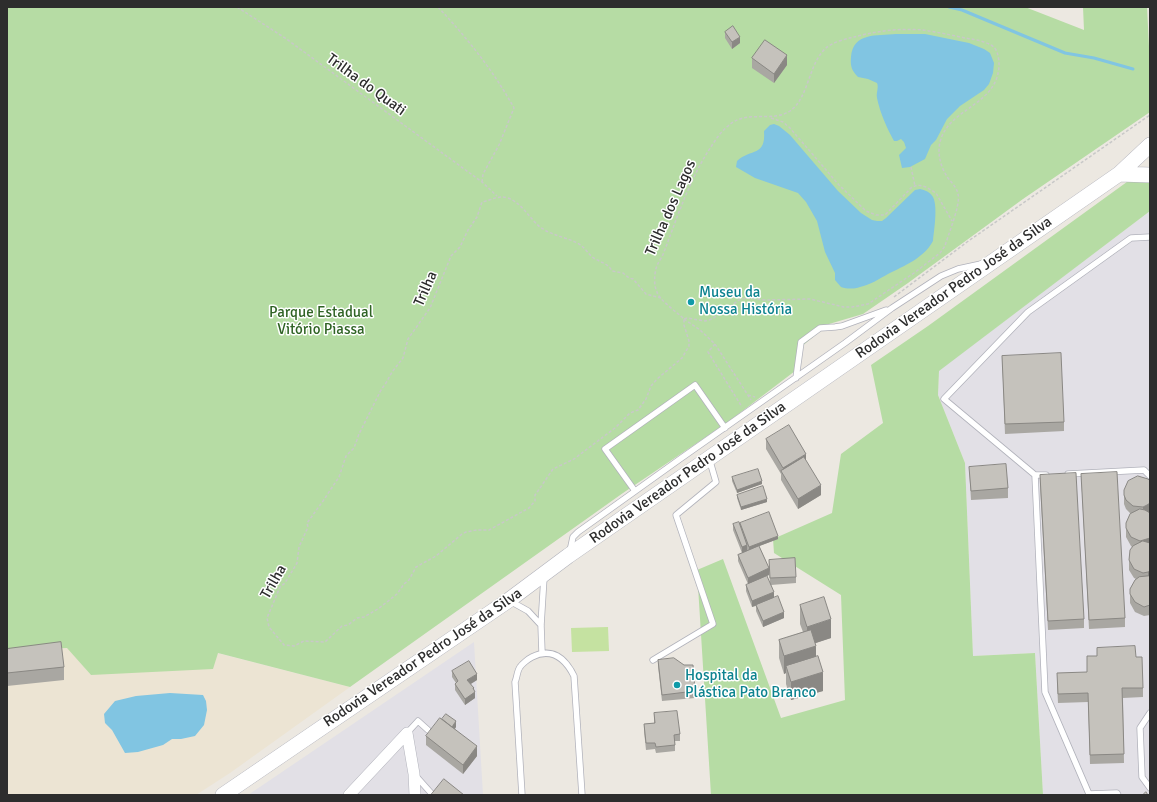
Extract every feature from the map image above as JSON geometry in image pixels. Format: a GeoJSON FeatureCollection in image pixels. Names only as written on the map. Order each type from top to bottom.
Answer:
{"type":"FeatureCollection","features":[{"type":"Feature","properties":{"kind":"main road","name":"Rodovia Vereador Pedro José da Silva"},"geometry":{"type":"LineString","coordinates":[[223,795],[509,600],[568,556],[1119,174],[1150,145]]}},
{"type":"Feature","properties":{"kind":"main road"},"geometry":{"type":"LineString","coordinates":[[1119,174],[1150,175]]}},
{"type":"Feature","properties":{"kind":"street"},"geometry":{"type":"LineString","coordinates":[[407,733],[414,774],[415,795]]}},
{"type":"Feature","properties":{"kind":"street"},"geometry":{"type":"LineString","coordinates":[[349,795],[407,733]]}},
{"type":"Feature","properties":{"kind":"lane"},"geometry":{"type":"LineString","coordinates":[[1050,475],[1035,475],[944,399],[1028,312],[1131,238],[1150,237]]}},
{"type":"Feature","properties":{"kind":"lane"},"geometry":{"type":"LineString","coordinates":[[568,556],[574,537],[578,532],[756,407],[892,308],[941,276],[958,269],[991,262]]}},
{"type":"Feature","properties":{"kind":"lane"},"geometry":{"type":"LineString","coordinates":[[796,378],[801,342],[814,332],[820,328],[842,326],[892,308]]}},
{"type":"Feature","properties":{"kind":"lane"},"geometry":{"type":"LineString","coordinates":[[635,491],[605,449],[689,389],[695,385],[725,428]]}},
{"type":"Feature","properties":{"kind":"lane"},"geometry":{"type":"LineString","coordinates":[[653,660],[713,624],[676,515],[716,482],[709,458]]}},
{"type":"Feature","properties":{"kind":"lane"},"geometry":{"type":"LineString","coordinates":[[1058,474],[1144,470],[1150,476]]}},
{"type":"Feature","properties":{"kind":"lane"},"geometry":{"type":"LineString","coordinates":[[1035,475],[1045,692],[1088,794],[1117,793],[1118,795]]}},
{"type":"Feature","properties":{"kind":"lane"},"geometry":{"type":"LineString","coordinates":[[542,653],[542,599],[545,574]]}},
{"type":"Feature","properties":{"kind":"lane"},"geometry":{"type":"LineString","coordinates":[[509,600],[528,611],[541,626]]}},
{"type":"Feature","properties":{"kind":"lane"},"geometry":{"type":"LineString","coordinates":[[522,795],[515,682],[520,667],[530,658],[542,653],[556,655],[568,664],[574,676],[582,795]]}},
{"type":"Feature","properties":{"kind":"lane"},"geometry":{"type":"LineString","coordinates":[[1150,713],[1140,728],[1142,776],[1150,788]]}},
{"type":"Feature","properties":{"kind":"lane"},"geometry":{"type":"LineString","coordinates":[[407,733],[418,721],[428,730]]}},
{"type":"Feature","properties":{"kind":"lane"},"geometry":{"type":"LineString","coordinates":[[414,774],[431,793]]}},
{"type":"Feature","properties":{"kind":"path","name":"Trilha do Quati"},"geometry":{"type":"LineString","coordinates":[[237,7],[285,38],[482,182],[497,196]]}},
{"type":"Feature","properties":{"kind":"path"},"geometry":{"type":"LineString","coordinates":[[438,7],[462,33],[492,71],[514,108],[498,145],[483,174],[482,182]]}},
{"type":"Feature","properties":{"kind":"path","name":"Trilha dos Lagos"},"geometry":{"type":"LineString","coordinates":[[661,298],[657,294],[655,280],[656,268],[663,254],[681,203],[699,166],[712,144],[728,125],[733,122],[758,115],[770,117],[781,116],[792,109],[800,100],[815,65],[826,47],[843,39],[889,30],[912,30],[951,35],[991,45],[998,54],[999,64],[995,82],[991,90],[953,121],[942,135],[939,143],[939,157],[942,167],[946,175],[957,189],[959,200],[945,246],[940,253],[914,273],[868,304],[844,307],[810,299],[765,300],[747,298],[739,300],[705,321],[688,318],[684,319]]}},
{"type":"Feature","properties":{"kind":"path"},"geometry":{"type":"LineString","coordinates":[[892,298],[967,242],[1150,115]]}},
{"type":"Feature","properties":{"kind":"path"},"geometry":{"type":"LineString","coordinates":[[770,117],[783,122],[790,128],[839,185],[866,211],[876,215],[885,215],[902,197],[918,185],[926,187],[936,193],[952,221]]}},
{"type":"Feature","properties":{"kind":"path"},"geometry":{"type":"LineString","coordinates":[[911,167],[915,186]]}},
{"type":"Feature","properties":{"kind":"path"},"geometry":{"type":"LineString","coordinates":[[497,196],[514,201],[527,211],[531,219],[547,232],[579,244],[588,251],[591,256],[610,266],[612,271],[623,273],[629,278],[633,279],[646,294],[661,298],[684,319],[716,344],[756,407]]}},
{"type":"Feature","properties":{"kind":"path","name":"Trilha"},"geometry":{"type":"LineString","coordinates":[[497,196],[480,204],[480,211],[477,217],[468,230],[460,247],[451,256],[430,308],[408,340],[403,358],[381,390],[359,434],[354,448],[346,456],[339,477],[324,501],[307,523],[308,527],[299,546],[297,563],[280,587],[267,618],[269,628],[284,645],[294,646],[304,641],[325,642],[342,626],[348,625],[357,618],[364,617],[378,609],[397,594],[409,580],[416,567],[436,556],[462,534],[477,530],[489,530],[529,508],[535,501],[536,495],[553,469],[574,459],[615,428],[630,413],[638,410],[646,399],[651,386],[682,358],[689,346],[684,319]]}},
{"type":"Feature","properties":{"kind":"path"},"geometry":{"type":"LineString","coordinates":[[716,344],[708,352],[746,414]]}},
{"type":"Feature","properties":{"kind":"path"},"geometry":{"type":"LineString","coordinates":[[748,395],[755,397],[759,395]]}},
{"type":"Feature","properties":{"kind":"shaded area"},"geometry":{"type":"Polygon","coordinates":[[[1150,211],[1150,795],[1043,795],[1035,653],[973,656],[965,463],[938,395],[939,370],[1150,211]]]}},
{"type":"Feature","properties":{"kind":"shaded area"},"geometry":{"type":"Polygon","coordinates":[[[474,642],[483,795],[248,795],[474,642]]]}},
{"type":"Feature","properties":{"kind":"shaded area"},"geometry":{"type":"Polygon","coordinates":[[[68,648],[91,675],[217,653],[350,687],[230,773],[196,795],[7,795],[7,651],[68,648]]]}},
{"type":"Feature","properties":{"kind":"green space","name":"Parque Estadual Vitório Piassa"},"geometry":{"type":"Polygon","coordinates":[[[7,7],[1025,7],[1084,30],[1083,7],[1147,7],[1150,66],[1150,112],[1023,199],[863,314],[829,324],[801,347],[799,368],[728,422],[623,493],[350,687],[218,653],[213,669],[91,675],[67,648],[7,651],[7,7]]]}},
{"type":"Feature","properties":{"kind":"green space"},"geometry":{"type":"Polygon","coordinates":[[[1131,179],[1150,181],[1150,211],[939,371],[938,395],[965,463],[973,656],[1035,653],[1043,795],[711,795],[697,570],[723,559],[781,718],[845,700],[841,595],[774,553],[773,539],[832,513],[841,454],[883,423],[871,365],[928,326],[1131,179]]]}},
{"type":"Feature","properties":{"kind":"green space"},"geometry":{"type":"Polygon","coordinates":[[[608,627],[609,651],[572,652],[571,628],[608,627]]]}},
{"type":"Feature","properties":{"kind":"water"},"geometry":{"type":"Polygon","coordinates":[[[896,34],[925,34],[969,43],[990,53],[994,63],[993,73],[989,84],[984,90],[960,106],[947,119],[936,140],[931,145],[925,159],[910,167],[902,168],[899,155],[906,148],[901,139],[894,141],[886,126],[877,98],[877,83],[858,77],[851,66],[853,49],[856,43],[861,39],[896,34]]]}},
{"type":"Feature","properties":{"kind":"water"},"geometry":{"type":"Polygon","coordinates":[[[774,124],[790,135],[838,191],[861,213],[872,220],[882,221],[915,190],[920,189],[929,193],[933,197],[934,201],[935,225],[933,241],[929,247],[919,257],[907,265],[871,283],[855,288],[841,287],[835,280],[835,273],[825,252],[817,221],[806,202],[798,193],[755,178],[736,167],[737,161],[747,154],[756,151],[763,145],[764,131],[770,125],[774,124]]]}},
{"type":"Feature","properties":{"kind":"water"},"geometry":{"type":"Polygon","coordinates":[[[170,693],[203,695],[206,701],[207,710],[204,725],[195,736],[172,739],[163,745],[138,752],[125,753],[112,730],[105,723],[104,714],[115,701],[136,696],[170,693]]]}},
{"type":"Feature","properties":{"kind":"building"},"geometry":{"type":"Polygon","coordinates":[[[733,26],[740,37],[732,42],[725,32],[733,26]]]}},
{"type":"Feature","properties":{"kind":"building"},"geometry":{"type":"Polygon","coordinates":[[[765,40],[787,55],[774,74],[752,58],[765,40]]]}},
{"type":"Feature","properties":{"kind":"building"},"geometry":{"type":"Polygon","coordinates":[[[1061,353],[1064,422],[1005,424],[1002,356],[1061,353]]]}},
{"type":"Feature","properties":{"kind":"building"},"geometry":{"type":"Polygon","coordinates":[[[789,425],[806,454],[783,468],[766,439],[789,425]]]}},
{"type":"Feature","properties":{"kind":"building"},"geometry":{"type":"Polygon","coordinates":[[[804,457],[821,485],[798,499],[781,471],[804,457]]]}},
{"type":"Feature","properties":{"kind":"building"},"geometry":{"type":"Polygon","coordinates":[[[1006,464],[1008,488],[971,491],[969,467],[1006,464]]]}},
{"type":"Feature","properties":{"kind":"building"},"geometry":{"type":"Polygon","coordinates":[[[758,469],[762,481],[737,490],[732,477],[758,469]]]}},
{"type":"Feature","properties":{"kind":"building"},"geometry":{"type":"Polygon","coordinates":[[[1117,472],[1125,618],[1089,620],[1081,474],[1117,472]]]}},
{"type":"Feature","properties":{"kind":"building"},"geometry":{"type":"Polygon","coordinates":[[[1076,473],[1084,619],[1048,621],[1040,475],[1076,473]]]}},
{"type":"Feature","properties":{"kind":"building"},"geometry":{"type":"Polygon","coordinates":[[[1138,476],[1150,481],[1150,503],[1143,507],[1133,506],[1126,500],[1124,495],[1124,490],[1128,481],[1138,476]]]}},
{"type":"Feature","properties":{"kind":"building"},"geometry":{"type":"Polygon","coordinates":[[[763,486],[767,499],[741,507],[737,495],[763,486]]]}},
{"type":"Feature","properties":{"kind":"building"},"geometry":{"type":"Polygon","coordinates":[[[1140,509],[1150,513],[1150,538],[1140,541],[1131,537],[1126,528],[1126,523],[1130,514],[1140,509]]]}},
{"type":"Feature","properties":{"kind":"building"},"geometry":{"type":"Polygon","coordinates":[[[769,512],[778,536],[749,547],[740,523],[769,512]]]}},
{"type":"Feature","properties":{"kind":"building"},"geometry":{"type":"Polygon","coordinates":[[[739,522],[747,545],[742,547],[733,524],[739,522]]]}},
{"type":"Feature","properties":{"kind":"building"},"geometry":{"type":"Polygon","coordinates":[[[1143,541],[1150,543],[1150,571],[1143,573],[1134,569],[1129,560],[1130,550],[1133,546],[1143,541]]]}},
{"type":"Feature","properties":{"kind":"building"},"geometry":{"type":"Polygon","coordinates":[[[759,546],[769,568],[748,578],[738,555],[759,546]]]}},
{"type":"Feature","properties":{"kind":"building"},"geometry":{"type":"Polygon","coordinates":[[[795,558],[796,577],[770,578],[769,560],[795,558]]]}},
{"type":"Feature","properties":{"kind":"building"},"geometry":{"type":"Polygon","coordinates":[[[767,576],[774,592],[752,601],[746,585],[767,576]]]}},
{"type":"Feature","properties":{"kind":"building"},"geometry":{"type":"Polygon","coordinates":[[[1150,576],[1150,605],[1144,607],[1135,602],[1130,594],[1130,589],[1135,580],[1139,577],[1150,576]]]}},
{"type":"Feature","properties":{"kind":"building"},"geometry":{"type":"Polygon","coordinates":[[[778,596],[784,612],[763,621],[756,605],[778,596]]]}},
{"type":"Feature","properties":{"kind":"building"},"geometry":{"type":"Polygon","coordinates":[[[824,597],[831,619],[807,627],[800,605],[824,597]]]}},
{"type":"Feature","properties":{"kind":"building"},"geometry":{"type":"Polygon","coordinates":[[[811,630],[816,646],[784,656],[779,640],[811,630]]]}},
{"type":"Feature","properties":{"kind":"building"},"geometry":{"type":"Polygon","coordinates":[[[61,642],[64,667],[7,673],[7,649],[61,642]]]}},
{"type":"Feature","properties":{"kind":"building"},"geometry":{"type":"Polygon","coordinates":[[[1135,646],[1136,657],[1142,657],[1143,688],[1122,688],[1124,754],[1090,755],[1088,693],[1058,694],[1057,673],[1087,672],[1087,656],[1097,656],[1097,648],[1135,646]]]}},
{"type":"Feature","properties":{"kind":"building"},"geometry":{"type":"Polygon","coordinates":[[[818,656],[823,672],[791,682],[786,666],[818,656]]]}},
{"type":"Feature","properties":{"kind":"building","name":"Hospital da Plástica Pato Branco"},"geometry":{"type":"Polygon","coordinates":[[[674,658],[684,665],[693,665],[695,691],[662,695],[658,660],[674,658]]]}},
{"type":"Feature","properties":{"kind":"building"},"geometry":{"type":"Polygon","coordinates":[[[469,661],[477,674],[467,680],[474,688],[475,692],[465,699],[455,684],[458,681],[452,671],[469,661]]]}},
{"type":"Feature","properties":{"kind":"building"},"geometry":{"type":"Polygon","coordinates":[[[677,711],[680,734],[674,735],[675,745],[656,747],[655,743],[646,743],[644,724],[655,723],[654,713],[677,711]]]}},
{"type":"Feature","properties":{"kind":"building"},"geometry":{"type":"Polygon","coordinates":[[[446,714],[456,721],[452,727],[442,719],[446,714]]]}},
{"type":"Feature","properties":{"kind":"building"},"geometry":{"type":"Polygon","coordinates":[[[440,718],[477,746],[463,765],[426,736],[440,718]]]}},
{"type":"Feature","properties":{"kind":"building"},"geometry":{"type":"Polygon","coordinates":[[[444,779],[464,795],[431,795],[444,779]]]}},
{"type":"Feature","properties":{"kind":"waterway"},"geometry":{"type":"LineString","coordinates":[[949,7],[962,10],[1065,53],[1094,58],[1133,69]]}},
{"type":"Feature","properties":{"kind":"place","name":"Museu da Nossa História"},"geometry":{"type":"Point","coordinates":[691,302]}},
{"type":"Feature","properties":{"kind":"place","name":"Hospital da Plástica Pato Branco"},"geometry":{"type":"Point","coordinates":[677,685]}}]}
